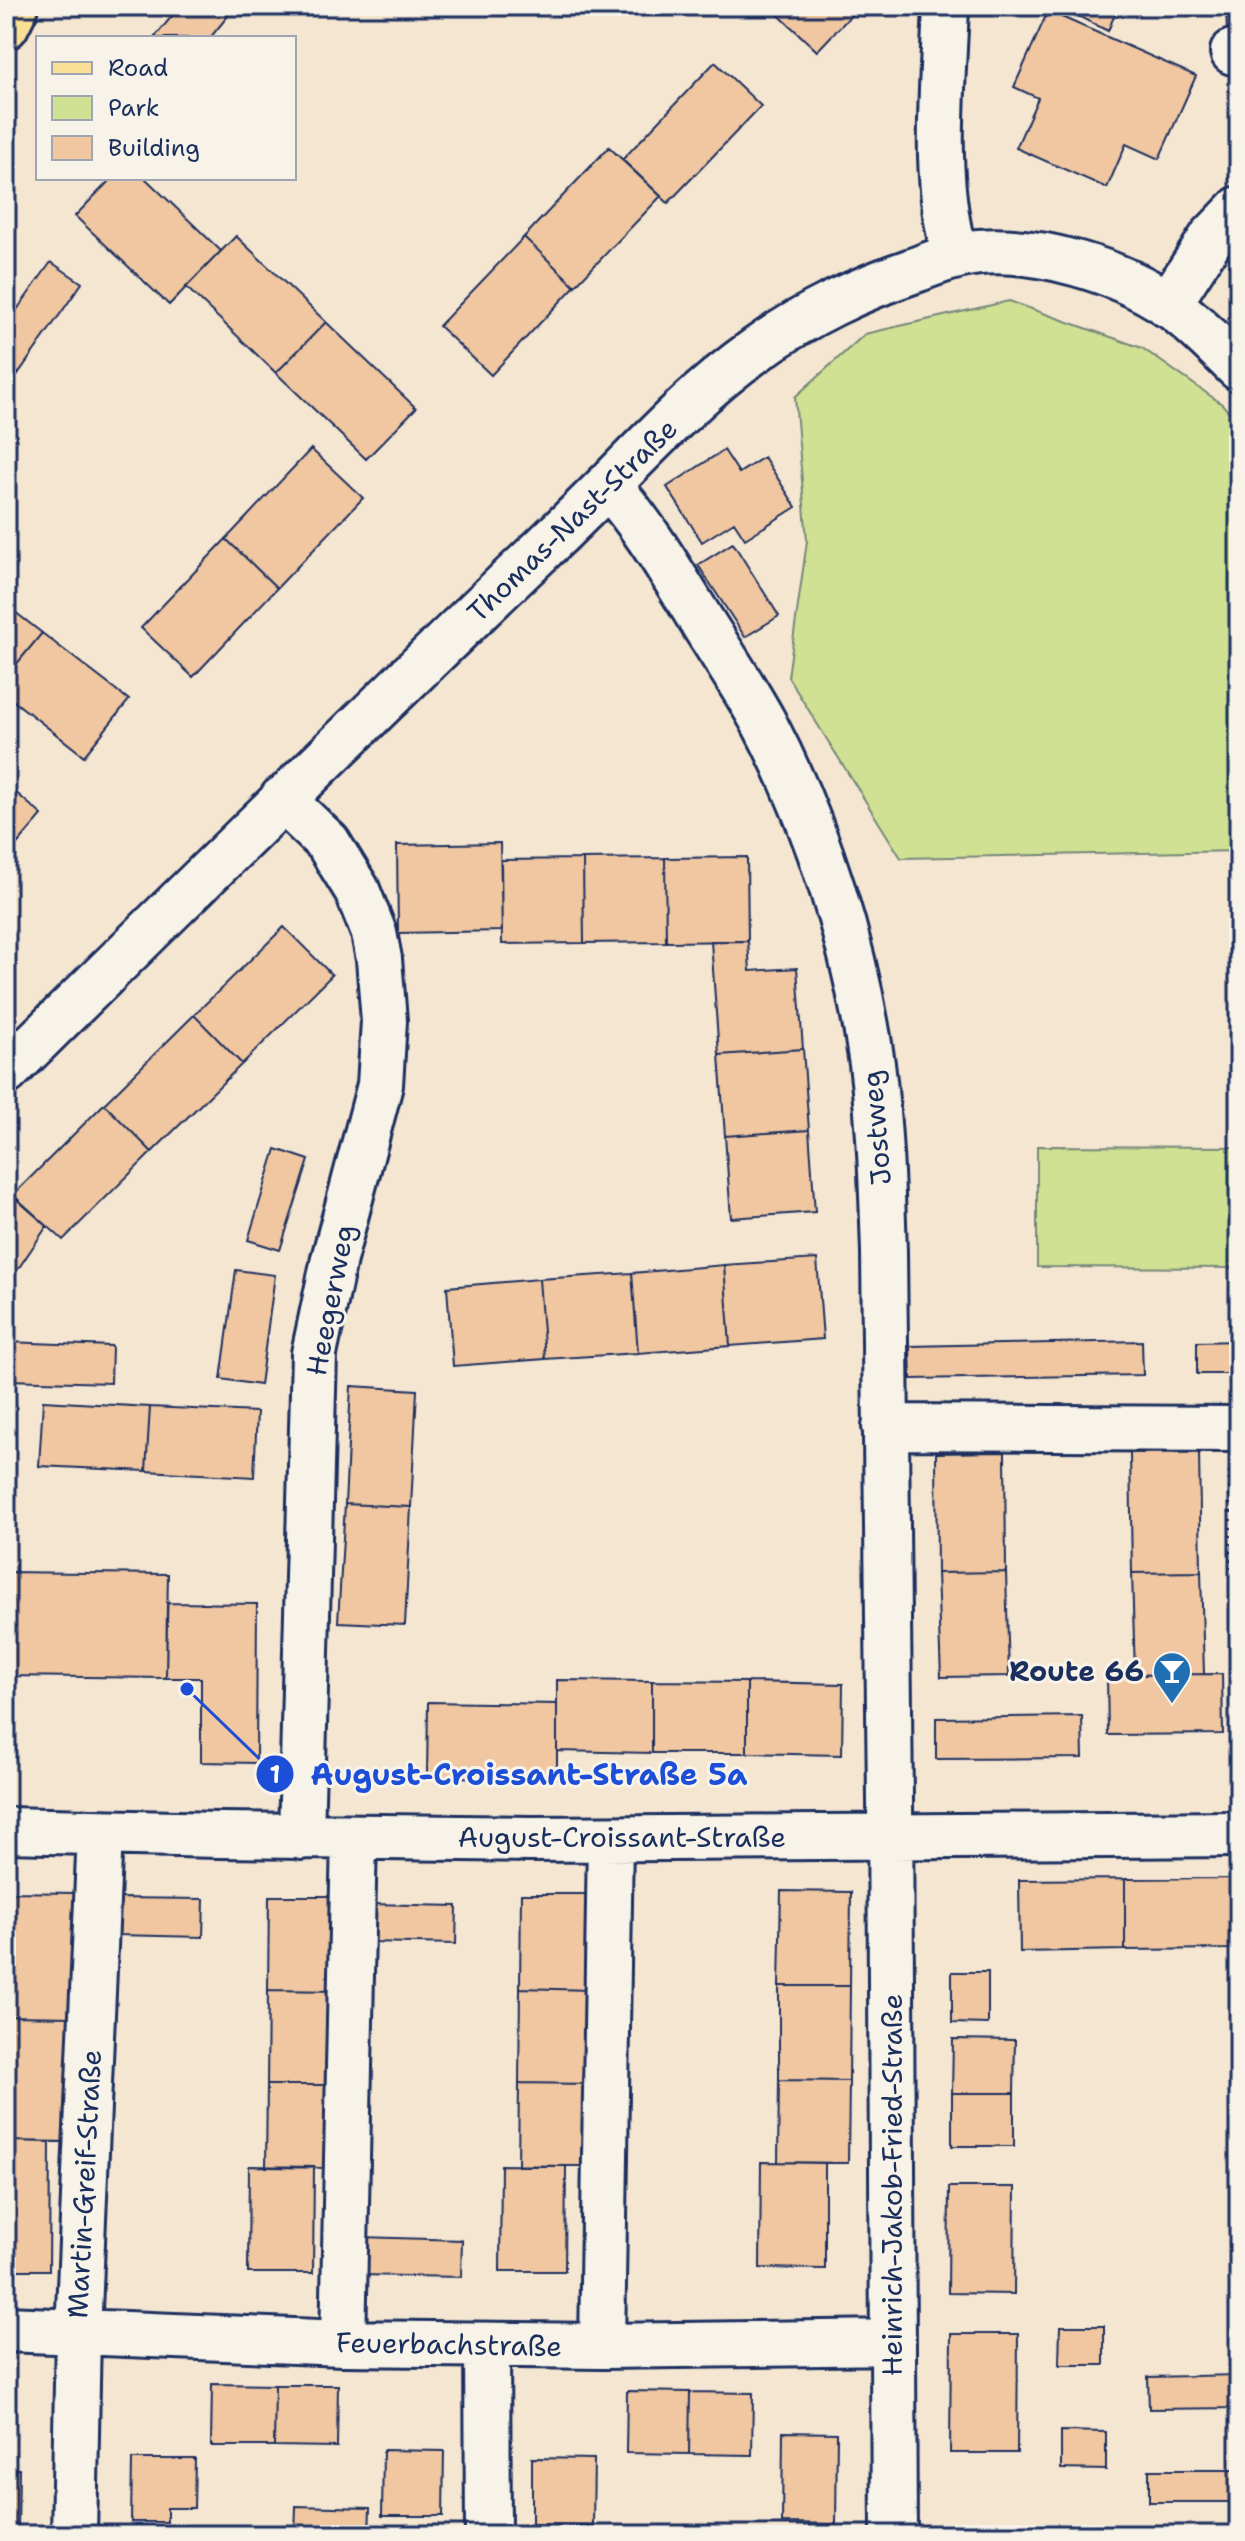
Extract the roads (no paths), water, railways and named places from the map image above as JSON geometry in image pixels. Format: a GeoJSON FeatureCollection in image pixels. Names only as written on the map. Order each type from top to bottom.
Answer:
{"type":"FeatureCollection","features":[{"type":"Feature","properties":{"kind":"main road"},"geometry":{"type":"LineString","coordinates":[[6,26],[16,6]]}},
{"type":"Feature","properties":{"kind":"street"},"geometry":{"type":"LineString","coordinates":[[946,6],[941,138],[943,201],[955,256]]}},
{"type":"Feature","properties":{"kind":"street"},"geometry":{"type":"LineString","coordinates":[[1168,305],[1212,237],[1239,209]]}},
{"type":"Feature","properties":{"kind":"street","name":"Thomas-Nast-Straße"},"geometry":{"type":"LineString","coordinates":[[6,1072],[282,799],[674,420],[755,350],[801,320],[851,293],[955,256],[981,252],[1047,257],[1086,266],[1168,305],[1239,368]]}},
{"type":"Feature","properties":{"kind":"street","name":"Jostweg"},"geometry":{"type":"LineString","coordinates":[[608,485],[645,530],[764,723],[831,883],[857,989],[876,1104],[884,1237],[890,1836]]}},
{"type":"Feature","properties":{"kind":"street","name":"Heegerweg"},"geometry":{"type":"LineString","coordinates":[[282,799],[328,843],[357,890],[374,933],[384,1021],[380,1085],[334,1259],[314,1354],[301,1837]]}},
{"type":"Feature","properties":{"kind":"street"},"geometry":{"type":"LineString","coordinates":[[885,1427],[1234,1429]]}},
{"type":"Feature","properties":{"kind":"street","name":"August-Croissant-Straße"},"geometry":{"type":"LineString","coordinates":[[6,1830],[301,1837],[610,1839],[1238,1834]]}},
{"type":"Feature","properties":{"kind":"street","name":"Martin-Greif-Straße"},"geometry":{"type":"LineString","coordinates":[[74,2535],[78,2333],[100,1833]]}},
{"type":"Feature","properties":{"kind":"street","name":"Heinrich-Jakob-Fried-Straße"},"geometry":{"type":"LineString","coordinates":[[890,1836],[894,2535]]}},
{"type":"Feature","properties":{"kind":"street"},"geometry":{"type":"LineString","coordinates":[[343,2343],[354,1837]]}},
{"type":"Feature","properties":{"kind":"street"},"geometry":{"type":"LineString","coordinates":[[602,2346],[610,1839]]}},
{"type":"Feature","properties":{"kind":"street","name":"Feuerbachstraße"},"geometry":{"type":"LineString","coordinates":[[6,2329],[343,2343],[602,2346],[892,2342]]}},
{"type":"Feature","properties":{"kind":"street"},"geometry":{"type":"LineString","coordinates":[[487,2345],[488,2535]]}},
{"type":"Feature","properties":{"kind":"place","name":"August-Croissant-Straße 5a"},"geometry":{"type":"Point","coordinates":[187,1689]}},
{"type":"Feature","properties":{"kind":"place","name":"Route 66"},"geometry":{"type":"Point","coordinates":[1172,1705]}}]}
